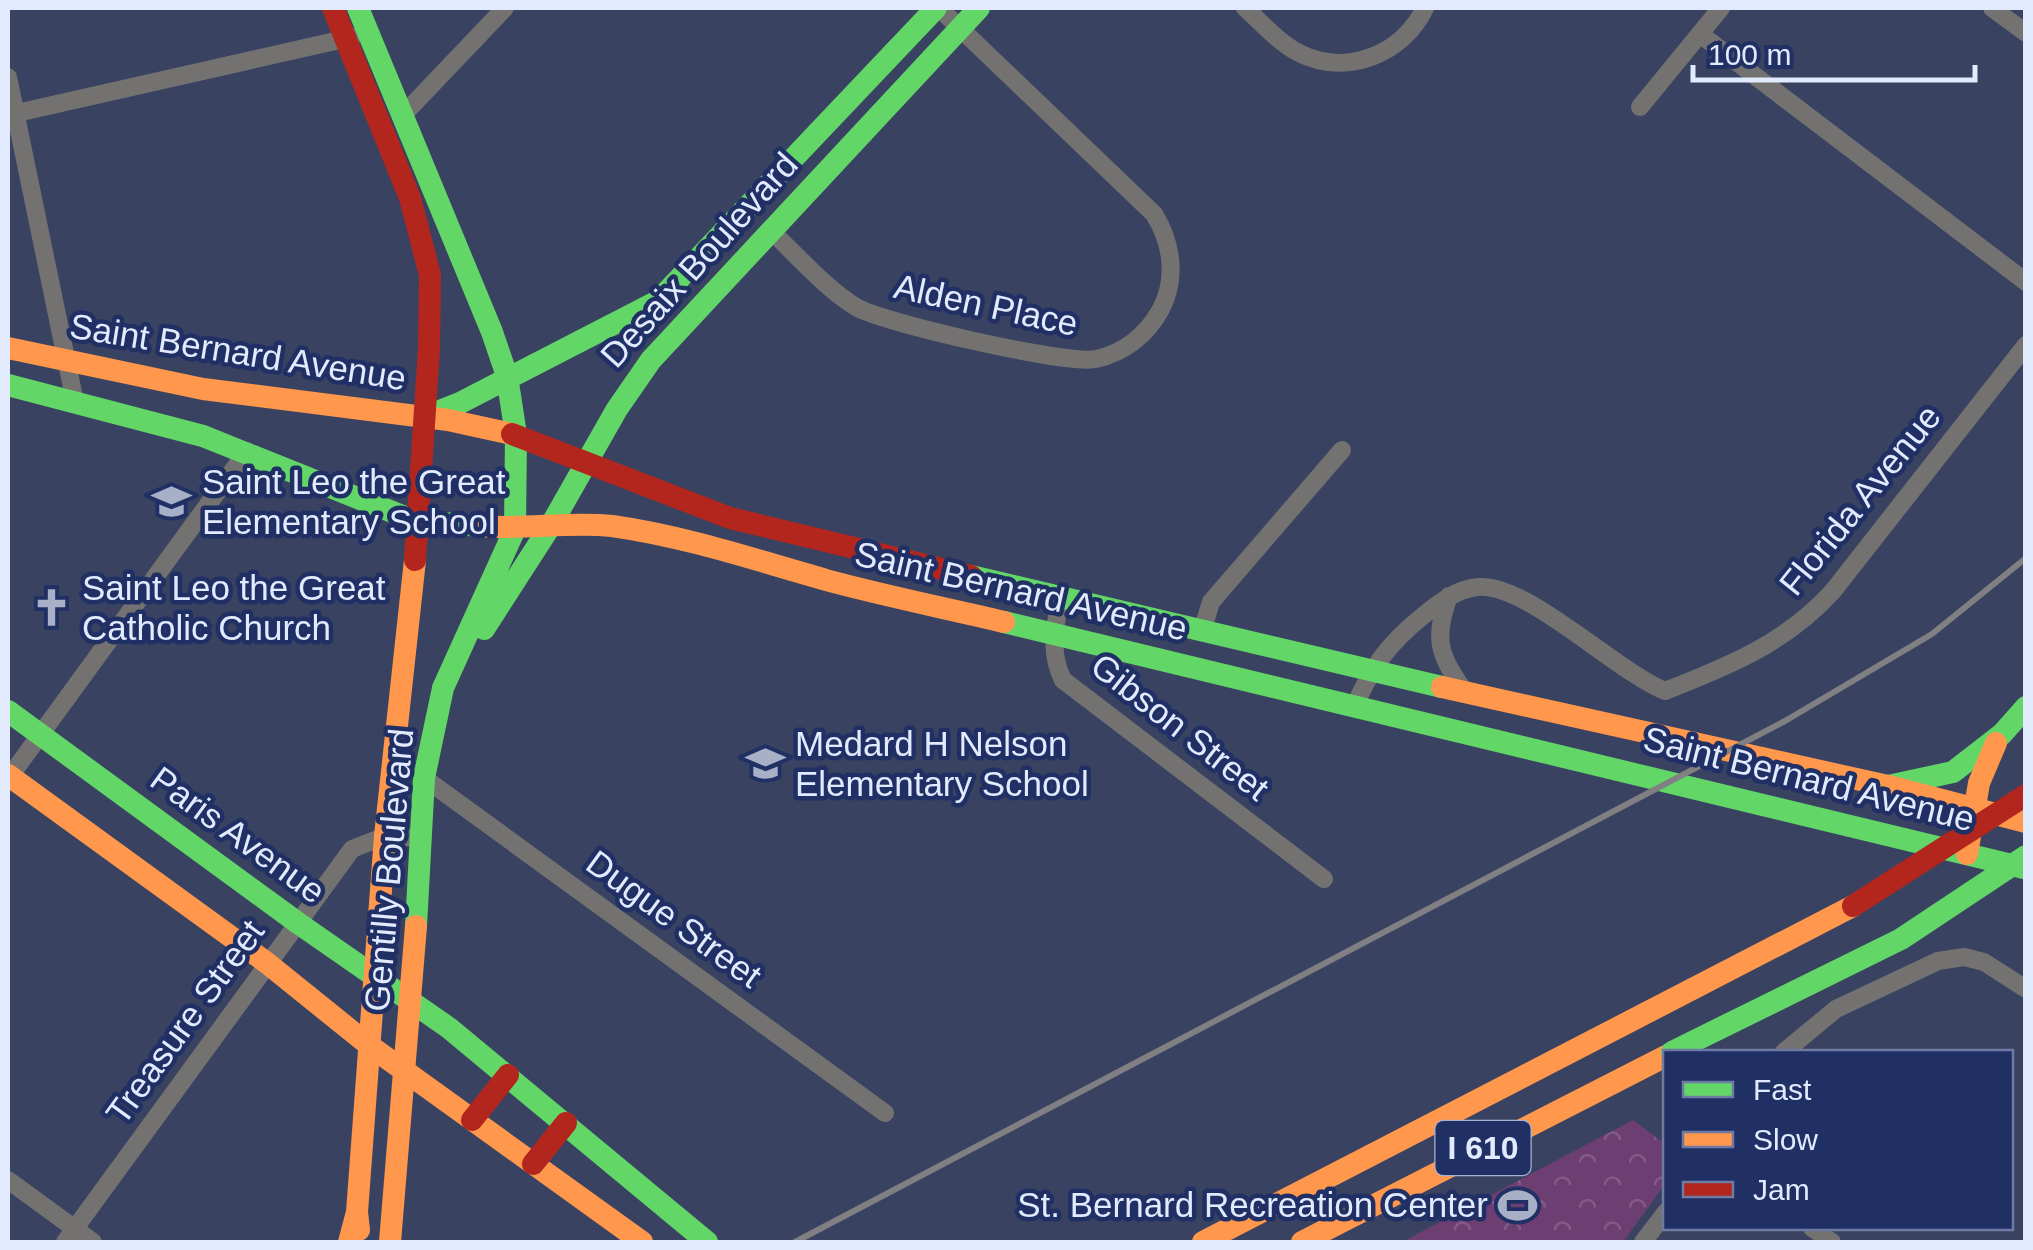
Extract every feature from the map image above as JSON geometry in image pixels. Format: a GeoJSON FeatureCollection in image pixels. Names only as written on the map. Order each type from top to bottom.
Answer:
{"type":"FeatureCollection","features":[{"type":"Feature","properties":{"kind":"main road","name":"Gentilly Boulevard"},"geometry":{"type":"LineString","coordinates":[[333,8],[357,35],[402,116],[476,289],[507,376],[516,435],[514,529],[443,688],[424,778],[412,1000],[390,1242]]}},
{"type":"Feature","properties":{"kind":"main road","name":"Gentilly Boulevard"},"geometry":{"type":"LineString","coordinates":[[358,8],[357,35],[410,198],[430,275],[411,613],[384,836],[357,1212],[360,1242]]}},
{"type":"Feature","properties":{"kind":"main road","name":"Desaix Boulevard"},"geometry":{"type":"LineString","coordinates":[[424,417],[444,412],[658,301],[938,8]]}},
{"type":"Feature","properties":{"kind":"main road","name":"Desaix Boulevard"},"geometry":{"type":"LineString","coordinates":[[443,688],[551,524],[616,409],[651,360],[980,8]]}},
{"type":"Feature","properties":{"kind":"main road","name":"Saint Bernard Avenue"},"geometry":{"type":"LineString","coordinates":[[8,348],[219,392],[473,424],[516,435],[687,505],[730,518],[1369,671],[1888,786],[2026,822]]}},
{"type":"Feature","properties":{"kind":"main road","name":"Saint Bernard Avenue"},"geometry":{"type":"LineString","coordinates":[[8,384],[247,451],[415,521],[514,529],[551,524],[611,526],[646,532],[732,552],[830,582],[2026,868]]}},
{"type":"Feature","properties":{"kind":"main road"},"geometry":{"type":"LineString","coordinates":[[1888,786],[1953,772],[2002,734],[2026,707]]}},
{"type":"Feature","properties":{"kind":"main road","name":"Paris Avenue"},"geometry":{"type":"LineString","coordinates":[[8,711],[298,924],[412,1000],[707,1242]]}},
{"type":"Feature","properties":{"kind":"main road"},"geometry":{"type":"LineString","coordinates":[[1967,854],[1971,810],[1984,767],[2002,734]]}},
{"type":"Feature","properties":{"kind":"main road"},"geometry":{"type":"LineString","coordinates":[[8,777],[267,964],[406,1073],[642,1242]]}},
{"type":"Feature","properties":{"kind":"main road","name":"I 610"},"geometry":{"type":"LineString","coordinates":[[1203,1242],[1844,912],[2026,795]]}},
{"type":"Feature","properties":{"kind":"main road","name":"I 610"},"geometry":{"type":"LineString","coordinates":[[1677,1050],[1902,939],[2026,856]]}},
{"type":"Feature","properties":{"kind":"main road","name":"I 610"},"geometry":{"type":"LineString","coordinates":[[1302,1242],[1663,1057]]}},
{"type":"Feature","properties":{"kind":"main road"},"geometry":{"type":"LineString","coordinates":[[472,1120],[508,1075]]}},
{"type":"Feature","properties":{"kind":"main road"},"geometry":{"type":"LineString","coordinates":[[533,1164],[566,1124]]}},
{"type":"Feature","properties":{"kind":"main road"},"geometry":{"type":"LineString","coordinates":[[349,1242],[357,1212]]}},
{"type":"Feature","properties":{"kind":"street"},"geometry":{"type":"LineString","coordinates":[[402,116],[505,8]]}},
{"type":"Feature","properties":{"kind":"street","name":"Alden Place"},"geometry":{"type":"LineString","coordinates":[[770,230],[858,308],[901,322],[1076,361],[1114,354],[1146,331],[1163,304],[1170,282],[1170,258],[1158,221],[1144,202],[938,8]]}},
{"type":"Feature","properties":{"kind":"street"},"geometry":{"type":"LineString","coordinates":[[1245,8],[1297,52],[1343,63],[1388,50],[1412,29],[1425,8]]}},
{"type":"Feature","properties":{"kind":"street"},"geometry":{"type":"LineString","coordinates":[[1640,108],[1721,8]]}},
{"type":"Feature","properties":{"kind":"street"},"geometry":{"type":"LineString","coordinates":[[1992,8],[2026,34]]}},
{"type":"Feature","properties":{"kind":"street"},"geometry":{"type":"LineString","coordinates":[[1700,34],[2026,282]]}},
{"type":"Feature","properties":{"kind":"street"},"geometry":{"type":"LineString","coordinates":[[11,114],[357,35]]}},
{"type":"Feature","properties":{"kind":"street"},"geometry":{"type":"LineString","coordinates":[[8,77],[11,114],[75,402]]}},
{"type":"Feature","properties":{"kind":"street","name":"Florida Avenue"},"geometry":{"type":"LineString","coordinates":[[1449,596],[1475,588],[1508,593],[1529,602],[1631,674],[1665,691],[1765,647],[1811,615],[1878,536],[2026,345]]}},
{"type":"Feature","properties":{"kind":"street"},"geometry":{"type":"LineString","coordinates":[[1202,631],[1212,602],[1342,450]]}},
{"type":"Feature","properties":{"kind":"street"},"geometry":{"type":"LineString","coordinates":[[8,777],[247,451]]}},
{"type":"Feature","properties":{"kind":"street","name":"Gibson Street"},"geometry":{"type":"LineString","coordinates":[[1061,596],[1053,634],[1057,668],[1072,689],[1324,879]]}},
{"type":"Feature","properties":{"kind":"street"},"geometry":{"type":"LineString","coordinates":[[1355,706],[1369,671],[1421,617],[1449,596]]}},
{"type":"Feature","properties":{"kind":"street"},"geometry":{"type":"LineString","coordinates":[[1449,596],[1440,620],[1440,652],[1464,692]]}},
{"type":"Feature","properties":{"kind":"street","name":"Dugue Street"},"geometry":{"type":"LineString","coordinates":[[424,778],[885,1113]]}},
{"type":"Feature","properties":{"kind":"street"},"geometry":{"type":"LineString","coordinates":[[384,836],[420,838]]}},
{"type":"Feature","properties":{"kind":"street","name":"Treasure Street"},"geometry":{"type":"LineString","coordinates":[[70,1236],[352,849],[384,836]]}},
{"type":"Feature","properties":{"kind":"street"},"geometry":{"type":"LineString","coordinates":[[1786,1050],[1836,1009],[1938,960],[1964,957],[1984,962],[2026,989]]}},
{"type":"Feature","properties":{"kind":"street"},"geometry":{"type":"LineString","coordinates":[[8,1180],[70,1236],[93,1242]]}},
{"type":"Feature","properties":{"kind":"street"},"geometry":{"type":"LineString","coordinates":[[1643,1242],[1663,1216]]}},
{"type":"Feature","properties":{"kind":"green space"},"geometry":{"type":"Polygon","coordinates":[[[1633,1120],[1663,1142],[1663,1187],[1623,1242],[1402,1242],[1633,1120]]]}},
{"type":"Feature","properties":{"kind":"railway"},"geometry":{"type":"LineString","coordinates":[[795,1242],[1785,721],[1932,634],[2026,558]]}},
{"type":"Feature","properties":{"kind":"traffic: fast"},"geometry":{"type":"LineString","coordinates":[[358,8],[492,332],[507,376],[516,435],[515,529],[443,688],[424,778],[416,926]]}},
{"type":"Feature","properties":{"kind":"traffic: fast"},"geometry":{"type":"LineString","coordinates":[[427,416],[460,403],[658,301],[936,8]]}},
{"type":"Feature","properties":{"kind":"traffic: fast"},"geometry":{"type":"LineString","coordinates":[[484,629],[551,525],[617,409],[651,360],[979,8]]}},
{"type":"Feature","properties":{"kind":"traffic: fast"},"geometry":{"type":"LineString","coordinates":[[8,385],[203,436],[415,521],[482,526]]}},
{"type":"Feature","properties":{"kind":"traffic: fast"},"geometry":{"type":"LineString","coordinates":[[971,576],[1442,687]]}},
{"type":"Feature","properties":{"kind":"traffic: fast"},"geometry":{"type":"LineString","coordinates":[[1004,622],[2024,868]]}},
{"type":"Feature","properties":{"kind":"traffic: fast"},"geometry":{"type":"LineString","coordinates":[[1888,786],[1953,772],[2002,734],[2026,707]]}},
{"type":"Feature","properties":{"kind":"traffic: fast"},"geometry":{"type":"LineString","coordinates":[[8,711],[449,1028],[707,1242]]}},
{"type":"Feature","properties":{"kind":"traffic: fast"},"geometry":{"type":"LineString","coordinates":[[1676,1050],[1901,939],[2026,856]]}},
{"type":"Feature","properties":{"kind":"traffic: slow"},"geometry":{"type":"LineString","coordinates":[[8,348],[203,389],[448,420],[512,434]]}},
{"type":"Feature","properties":{"kind":"traffic: slow"},"geometry":{"type":"LineString","coordinates":[[482,526],[596,525],[639,530],[848,586],[1004,622]]}},
{"type":"Feature","properties":{"kind":"traffic: slow"},"geometry":{"type":"LineString","coordinates":[[359,1230],[357,1212],[385,836],[415,560]]}},
{"type":"Feature","properties":{"kind":"traffic: slow"},"geometry":{"type":"LineString","coordinates":[[1442,687],[1888,786],[2026,822]]}},
{"type":"Feature","properties":{"kind":"traffic: slow"},"geometry":{"type":"LineString","coordinates":[[1967,854],[1979,783],[1996,743]]}},
{"type":"Feature","properties":{"kind":"traffic: slow"},"geometry":{"type":"LineString","coordinates":[[8,775],[267,963],[370,1046],[642,1242]]}},
{"type":"Feature","properties":{"kind":"traffic: slow"},"geometry":{"type":"LineString","coordinates":[[1203,1242],[1853,906]]}},
{"type":"Feature","properties":{"kind":"traffic: slow"},"geometry":{"type":"LineString","coordinates":[[390,1242],[416,926]]}},
{"type":"Feature","properties":{"kind":"traffic: slow"},"geometry":{"type":"LineString","coordinates":[[1302,1242],[1663,1058]]}},
{"type":"Feature","properties":{"kind":"traffic: slow"},"geometry":{"type":"LineString","coordinates":[[349,1242],[357,1212]]}},
{"type":"Feature","properties":{"kind":"traffic: jam"},"geometry":{"type":"LineString","coordinates":[[333,8],[410,198],[430,275],[415,560]]}},
{"type":"Feature","properties":{"kind":"traffic: jam"},"geometry":{"type":"LineString","coordinates":[[512,434],[730,518],[971,576]]}},
{"type":"Feature","properties":{"kind":"traffic: jam"},"geometry":{"type":"LineString","coordinates":[[1853,906],[2026,795]]}},
{"type":"Feature","properties":{"kind":"traffic: jam"},"geometry":{"type":"LineString","coordinates":[[472,1120],[508,1075]]}},
{"type":"Feature","properties":{"kind":"traffic: jam"},"geometry":{"type":"LineString","coordinates":[[533,1164],[566,1123]]}},
{"type":"Feature","properties":{"kind":"place","name":"Saint Leo the Great Elementary School"},"geometry":{"type":"Point","coordinates":[172,502]}},
{"type":"Feature","properties":{"kind":"place","name":"Saint Leo the Great Catholic Church"},"geometry":{"type":"Point","coordinates":[52,608]}},
{"type":"Feature","properties":{"kind":"place","name":"Medard H Nelson Elementary School"},"geometry":{"type":"Point","coordinates":[765,764]}},
{"type":"Feature","properties":{"kind":"place","name":"St. Bernard Recreation Center"},"geometry":{"type":"Point","coordinates":[1518,1205]}}]}
